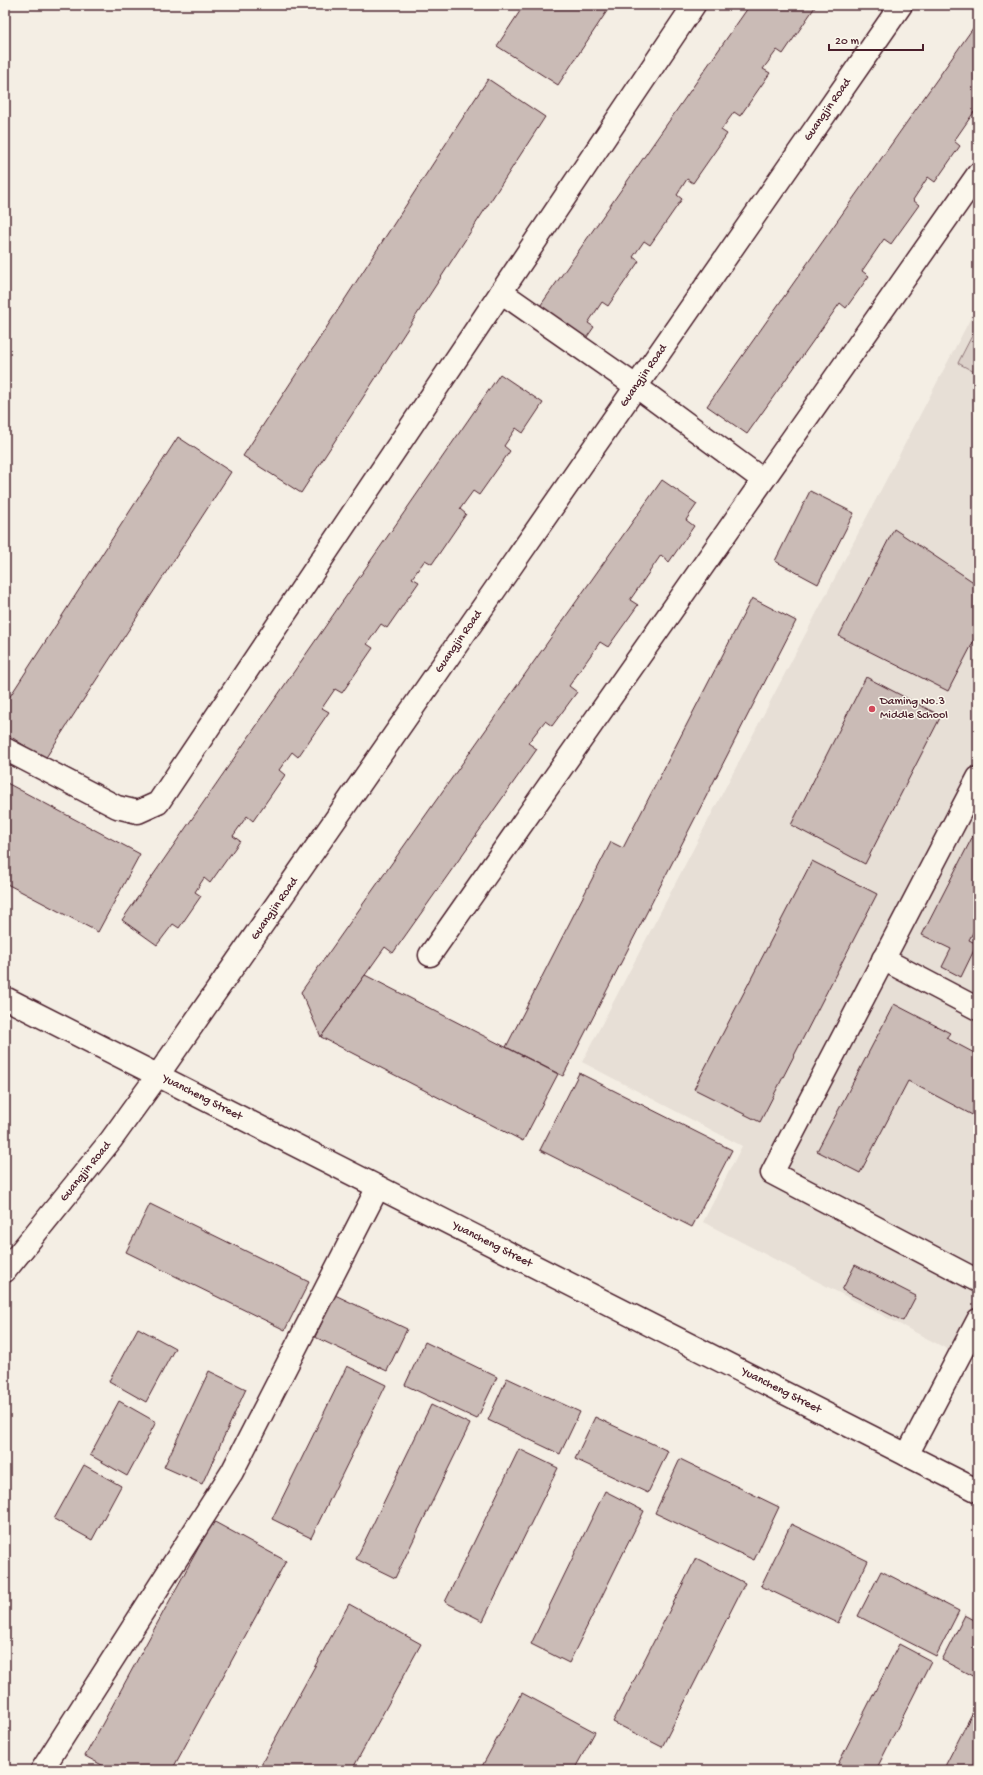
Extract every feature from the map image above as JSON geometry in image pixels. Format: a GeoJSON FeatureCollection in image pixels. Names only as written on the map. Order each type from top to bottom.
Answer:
{"type":"FeatureCollection","features":[{"type":"Feature","properties":{"kind":"street"},"geometry":{"type":"LineString","coordinates":[[5,749],[117,807],[138,812],[158,803],[694,5]]}},
{"type":"Feature","properties":{"kind":"street","name":"Guangjin Road"},"geometry":{"type":"LineString","coordinates":[[5,1271],[111,1140],[158,1076],[901,5]]}},
{"type":"Feature","properties":{"kind":"street"},"geometry":{"type":"LineString","coordinates":[[430,955],[978,174]]}},
{"type":"Feature","properties":{"kind":"street"},"geometry":{"type":"LineString","coordinates":[[501,292],[637,387],[763,480]]}},
{"type":"Feature","properties":{"kind":"street"},"geometry":{"type":"LineString","coordinates":[[978,778],[772,1173],[978,1281]]}},
{"type":"Feature","properties":{"kind":"street"},"geometry":{"type":"LineString","coordinates":[[883,959],[978,1009]]}},
{"type":"Feature","properties":{"kind":"street","name":"Yuancheng Street"},"geometry":{"type":"LineString","coordinates":[[5,998],[978,1491]]}},
{"type":"Feature","properties":{"kind":"street"},"geometry":{"type":"LineString","coordinates":[[42,1770],[232,1472],[378,1187]]}},
{"type":"Feature","properties":{"kind":"street"},"geometry":{"type":"LineString","coordinates":[[907,1455],[978,1320]]}},
{"type":"Feature","properties":{"kind":"shaded area","name":"Daming No.3 Middle School"},"geometry":{"type":"Polygon","coordinates":[[[978,304],[978,1365],[703,1222],[742,1146],[582,1062],[978,304]]]}},
{"type":"Feature","properties":{"kind":"shaded area"},"geometry":{"type":"Polygon","coordinates":[[[978,324],[978,374],[958,363],[978,324]]]}},
{"type":"Feature","properties":{"kind":"building"},"geometry":{"type":"Polygon","coordinates":[[[524,5],[611,5],[558,85],[497,46],[524,5]]]}},
{"type":"Feature","properties":{"kind":"building"},"geometry":{"type":"Polygon","coordinates":[[[750,5],[812,5],[815,7],[783,54],[777,50],[763,69],[770,73],[740,116],[734,112],[721,130],[727,134],[693,183],[687,179],[677,195],[682,199],[650,245],[644,241],[633,257],[639,261],[608,306],[602,302],[588,323],[594,327],[575,354],[529,322],[750,5]]]}},
{"type":"Feature","properties":{"kind":"building"},"geometry":{"type":"Polygon","coordinates":[[[978,21],[978,114],[974,112],[954,141],[960,146],[935,182],[928,177],[913,200],[919,205],[891,244],[884,239],[862,271],[869,276],[846,308],[840,303],[747,434],[707,406],[978,21]]]}},
{"type":"Feature","properties":{"kind":"building"},"geometry":{"type":"Polygon","coordinates":[[[488,79],[545,117],[301,493],[243,456],[488,79]]]}},
{"type":"Feature","properties":{"kind":"building"},"geometry":{"type":"Polygon","coordinates":[[[500,374],[543,403],[523,433],[516,428],[504,446],[510,451],[479,495],[473,491],[460,509],[466,514],[432,564],[425,560],[412,578],[419,582],[387,628],[381,624],[367,644],[373,648],[342,693],[335,689],[322,708],[329,712],[298,757],[292,752],[279,770],[285,775],[253,821],[247,816],[233,836],[240,841],[210,883],[204,878],[195,892],[201,896],[179,928],[173,924],[157,945],[122,920],[500,374]]]}},
{"type":"Feature","properties":{"kind":"building"},"geometry":{"type":"Polygon","coordinates":[[[178,437],[231,472],[45,759],[5,733],[5,704],[178,437]]]}},
{"type":"Feature","properties":{"kind":"building"},"geometry":{"type":"Polygon","coordinates":[[[662,480],[697,504],[686,520],[694,526],[669,562],[661,555],[630,600],[638,605],[608,647],[600,642],[569,686],[577,692],[552,726],[545,721],[528,743],[537,749],[393,953],[385,947],[321,1037],[301,992],[662,480]]]}},
{"type":"Feature","properties":{"kind":"building"},"geometry":{"type":"Polygon","coordinates":[[[810,491],[854,513],[818,584],[775,561],[810,491]]]}},
{"type":"Feature","properties":{"kind":"building"},"geometry":{"type":"Polygon","coordinates":[[[894,529],[978,585],[978,633],[948,691],[839,636],[894,529]]]}},
{"type":"Feature","properties":{"kind":"building"},"geometry":{"type":"Polygon","coordinates":[[[752,598],[796,621],[563,1076],[506,1047],[611,842],[623,848],[752,598]]]}},
{"type":"Feature","properties":{"kind":"building"},"geometry":{"type":"Polygon","coordinates":[[[866,677],[941,716],[865,864],[791,825],[866,677]]]}},
{"type":"Feature","properties":{"kind":"building"},"geometry":{"type":"Polygon","coordinates":[[[5,782],[140,854],[98,932],[5,883],[5,782]]]}},
{"type":"Feature","properties":{"kind":"building"},"geometry":{"type":"Polygon","coordinates":[[[978,826],[978,923],[969,940],[977,944],[961,977],[942,967],[951,949],[922,935],[978,826]]]}},
{"type":"Feature","properties":{"kind":"building"},"geometry":{"type":"Polygon","coordinates":[[[812,861],[877,894],[760,1122],[694,1089],[812,861]]]}},
{"type":"Feature","properties":{"kind":"building"},"geometry":{"type":"Polygon","coordinates":[[[365,975],[558,1074],[523,1141],[321,1037],[365,975]]]}},
{"type":"Feature","properties":{"kind":"building"},"geometry":{"type":"Polygon","coordinates":[[[894,1004],[950,1033],[946,1038],[978,1055],[978,1118],[908,1081],[860,1173],[817,1151],[894,1004]]]}},
{"type":"Feature","properties":{"kind":"building"},"geometry":{"type":"Polygon","coordinates":[[[579,1073],[732,1150],[692,1227],[540,1150],[579,1073]]]}},
{"type":"Feature","properties":{"kind":"building"},"geometry":{"type":"Polygon","coordinates":[[[150,1204],[309,1282],[285,1330],[126,1252],[150,1204]]]}},
{"type":"Feature","properties":{"kind":"building"},"geometry":{"type":"Polygon","coordinates":[[[855,1265],[916,1296],[903,1321],[842,1290],[855,1265]]]}},
{"type":"Feature","properties":{"kind":"building"},"geometry":{"type":"Polygon","coordinates":[[[335,1295],[407,1329],[387,1371],[315,1337],[335,1295]]]}},
{"type":"Feature","properties":{"kind":"building"},"geometry":{"type":"Polygon","coordinates":[[[138,1328],[175,1348],[146,1402],[109,1381],[138,1328]]]}},
{"type":"Feature","properties":{"kind":"building"},"geometry":{"type":"Polygon","coordinates":[[[425,1342],[497,1377],[477,1419],[405,1385],[425,1342]]]}},
{"type":"Feature","properties":{"kind":"building"},"geometry":{"type":"Polygon","coordinates":[[[347,1366],[386,1385],[311,1538],[272,1519],[347,1366]]]}},
{"type":"Feature","properties":{"kind":"building"},"geometry":{"type":"Polygon","coordinates":[[[209,1371],[246,1389],[202,1484],[164,1467],[209,1371]]]}},
{"type":"Feature","properties":{"kind":"building"},"geometry":{"type":"Polygon","coordinates":[[[507,1378],[580,1412],[560,1454],[488,1420],[507,1378]]]}},
{"type":"Feature","properties":{"kind":"building"},"geometry":{"type":"Polygon","coordinates":[[[119,1401],[156,1422],[127,1476],[90,1455],[119,1401]]]}},
{"type":"Feature","properties":{"kind":"building"},"geometry":{"type":"Polygon","coordinates":[[[431,1405],[470,1424],[395,1578],[356,1559],[431,1405]]]}},
{"type":"Feature","properties":{"kind":"building"},"geometry":{"type":"Polygon","coordinates":[[[595,1417],[668,1451],[648,1493],[575,1459],[595,1417]]]}},
{"type":"Feature","properties":{"kind":"building"},"geometry":{"type":"Polygon","coordinates":[[[519,1449],[558,1468],[483,1621],[445,1602],[519,1449]]]}},
{"type":"Feature","properties":{"kind":"building"},"geometry":{"type":"Polygon","coordinates":[[[680,1459],[779,1507],[754,1560],[655,1513],[680,1459]]]}},
{"type":"Feature","properties":{"kind":"building"},"geometry":{"type":"Polygon","coordinates":[[[84,1465],[121,1486],[92,1540],[54,1519],[84,1465]]]}},
{"type":"Feature","properties":{"kind":"building"},"geometry":{"type":"Polygon","coordinates":[[[605,1491],[644,1511],[569,1663],[531,1644],[605,1491]]]}},
{"type":"Feature","properties":{"kind":"building"},"geometry":{"type":"Polygon","coordinates":[[[213,1521],[286,1561],[172,1770],[111,1770],[85,1756],[213,1521]]]}},
{"type":"Feature","properties":{"kind":"building"},"geometry":{"type":"Polygon","coordinates":[[[791,1524],[868,1561],[838,1623],[761,1586],[791,1524]]]}},
{"type":"Feature","properties":{"kind":"building"},"geometry":{"type":"Polygon","coordinates":[[[696,1558],[745,1583],[662,1747],[613,1722],[696,1558]]]}},
{"type":"Feature","properties":{"kind":"building"},"geometry":{"type":"Polygon","coordinates":[[[881,1571],[959,1611],[936,1656],[858,1616],[881,1571]]]}},
{"type":"Feature","properties":{"kind":"building"},"geometry":{"type":"Polygon","coordinates":[[[349,1604],[421,1644],[352,1770],[258,1770],[349,1604]]]}},
{"type":"Feature","properties":{"kind":"building"},"geometry":{"type":"Polygon","coordinates":[[[965,1615],[978,1622],[978,1679],[942,1660],[965,1615]]]}},
{"type":"Feature","properties":{"kind":"building"},"geometry":{"type":"Polygon","coordinates":[[[899,1644],[931,1661],[876,1770],[835,1770],[899,1644]]]}},
{"type":"Feature","properties":{"kind":"building"},"geometry":{"type":"Polygon","coordinates":[[[522,1693],[595,1732],[574,1770],[480,1770],[522,1693]]]}},
{"type":"Feature","properties":{"kind":"building"},"geometry":{"type":"Polygon","coordinates":[[[978,1702],[978,1770],[943,1770],[978,1702]]]}},
{"type":"Feature","properties":{"kind":"place","name":"Daming No.3 Middle School"},"geometry":{"type":"Point","coordinates":[872,709]}}]}
